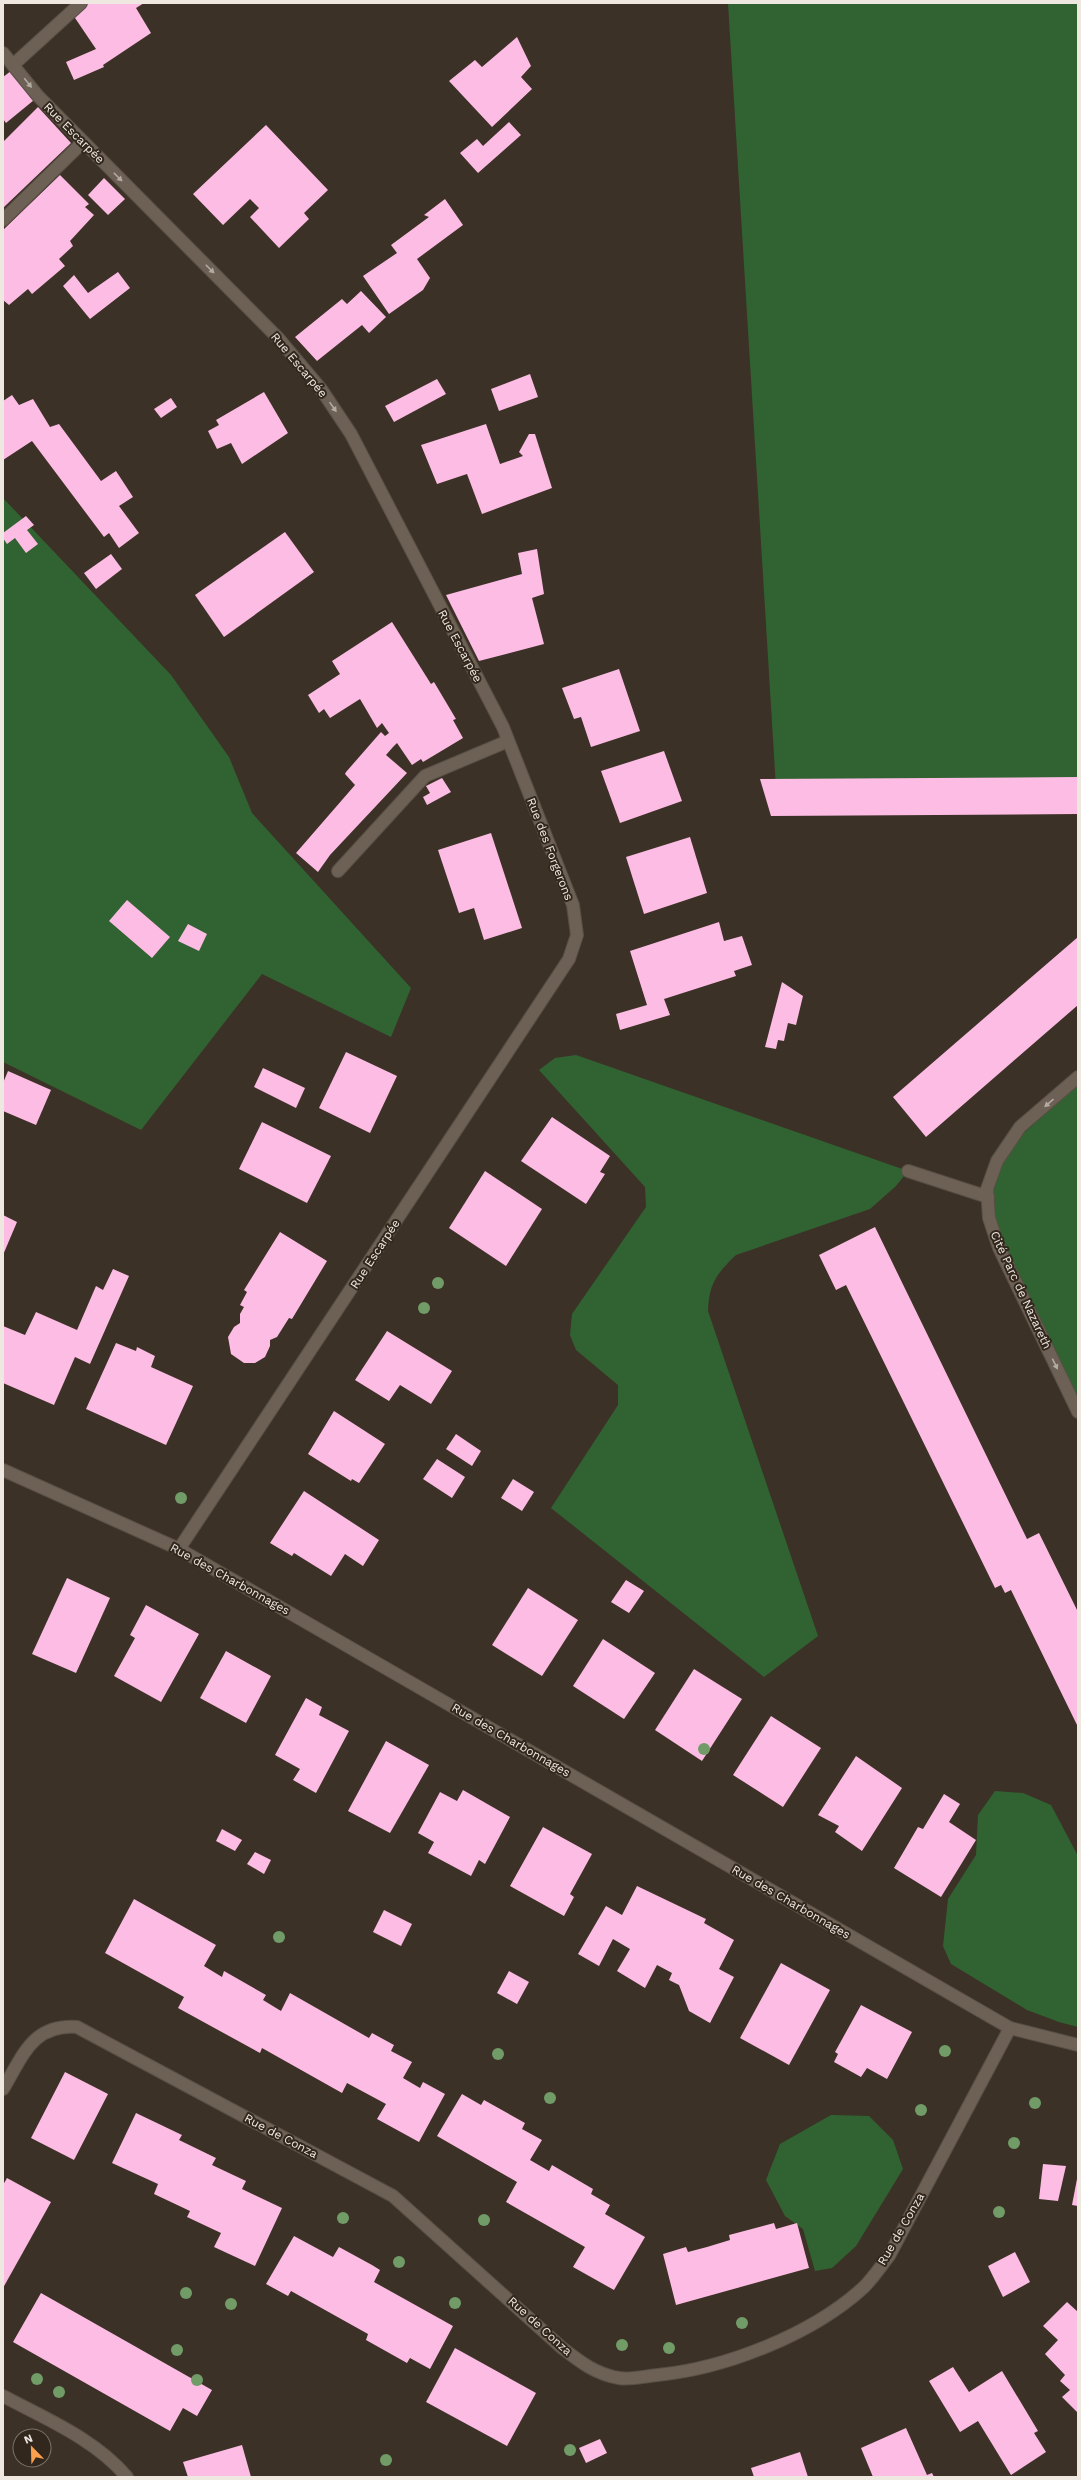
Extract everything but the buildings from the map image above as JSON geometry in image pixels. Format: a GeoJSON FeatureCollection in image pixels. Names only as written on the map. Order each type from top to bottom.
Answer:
{"type":"FeatureCollection","features":[{"type":"Feature","properties":{"kind":"street"},"geometry":{"type":"LineString","coordinates":[[13,66],[81,3]]}},
{"type":"Feature","properties":{"kind":"street","name":"Rue Escarpée"},"geometry":{"type":"LineString","coordinates":[[3,53],[38,96],[279,339],[321,389],[351,434],[508,741]]}},
{"type":"Feature","properties":{"kind":"street"},"geometry":{"type":"LineString","coordinates":[[3,220],[83,142]]}},
{"type":"Feature","properties":{"kind":"street"},"geometry":{"type":"LineString","coordinates":[[338,871],[425,776],[508,741]]}},
{"type":"Feature","properties":{"kind":"street","name":"Rue des Forgerons"},"geometry":{"type":"LineString","coordinates":[[508,741],[573,906],[577,935],[569,959]]}},
{"type":"Feature","properties":{"kind":"street","name":"Rue Escarpée"},"geometry":{"type":"LineString","coordinates":[[179,1549],[569,959]]}},
{"type":"Feature","properties":{"kind":"street","name":"Cité Parc de Nazareth"},"geometry":{"type":"LineString","coordinates":[[1078,1077],[1020,1128],[997,1161],[987,1189],[989,1218],[999,1248],[1078,1412]]}},
{"type":"Feature","properties":{"kind":"street"},"geometry":{"type":"LineString","coordinates":[[908,1172],[988,1197]]}},
{"type":"Feature","properties":{"kind":"street","name":"Rue des Charbonnages"},"geometry":{"type":"LineString","coordinates":[[3,1470],[179,1549],[1010,2028],[1078,2045]]}},
{"type":"Feature","properties":{"kind":"street","name":"Rue de Conza"},"geometry":{"type":"LineString","coordinates":[[3,2089],[32,2041],[56,2028],[77,2027],[393,2196],[561,2347],[588,2368],[620,2378],[673,2374],[715,2364],[750,2352],[793,2335],[838,2308],[865,2286],[889,2256],[1010,2028]]}},
{"type":"Feature","properties":{"kind":"street"},"geometry":{"type":"LineString","coordinates":[[3,2396],[89,2442],[109,2457],[127,2477]]}},
{"type":"Feature","properties":{"kind":"green space"},"geometry":{"type":"Polygon","coordinates":[[[728,3],[1078,3],[1078,781],[776,788],[728,3]]]}},
{"type":"Feature","properties":{"kind":"green space"},"geometry":{"type":"Polygon","coordinates":[[[3,498],[171,675],[229,757],[252,813],[411,988],[391,1037],[262,974],[141,1130],[3,1062],[3,498]]]}},
{"type":"Feature","properties":{"kind":"green space"},"geometry":{"type":"Polygon","coordinates":[[[576,1055],[908,1171],[896,1186],[870,1209],[736,1255],[723,1268],[712,1286],[708,1311],[818,1636],[764,1677],[551,1508],[618,1405],[618,1385],[576,1350],[570,1335],[572,1314],[646,1207],[645,1187],[539,1070],[555,1058],[576,1055]]]}},
{"type":"Feature","properties":{"kind":"green space"},"geometry":{"type":"Polygon","coordinates":[[[1078,1085],[1078,1420],[985,1226],[981,1196],[1006,1149],[1078,1085]]]}},
{"type":"Feature","properties":{"kind":"green space"},"geometry":{"type":"Polygon","coordinates":[[[995,1791],[1023,1793],[1051,1805],[1078,1856],[1078,2027],[1059,2022],[1027,2010],[951,1964],[943,1946],[948,1899],[976,1855],[978,1815],[995,1791]]]}},
{"type":"Feature","properties":{"kind":"green space"},"geometry":{"type":"Polygon","coordinates":[[[831,2115],[869,2116],[893,2140],[903,2169],[856,2246],[832,2268],[815,2271],[803,2229],[785,2216],[766,2180],[780,2144],[831,2115]]]}}]}
